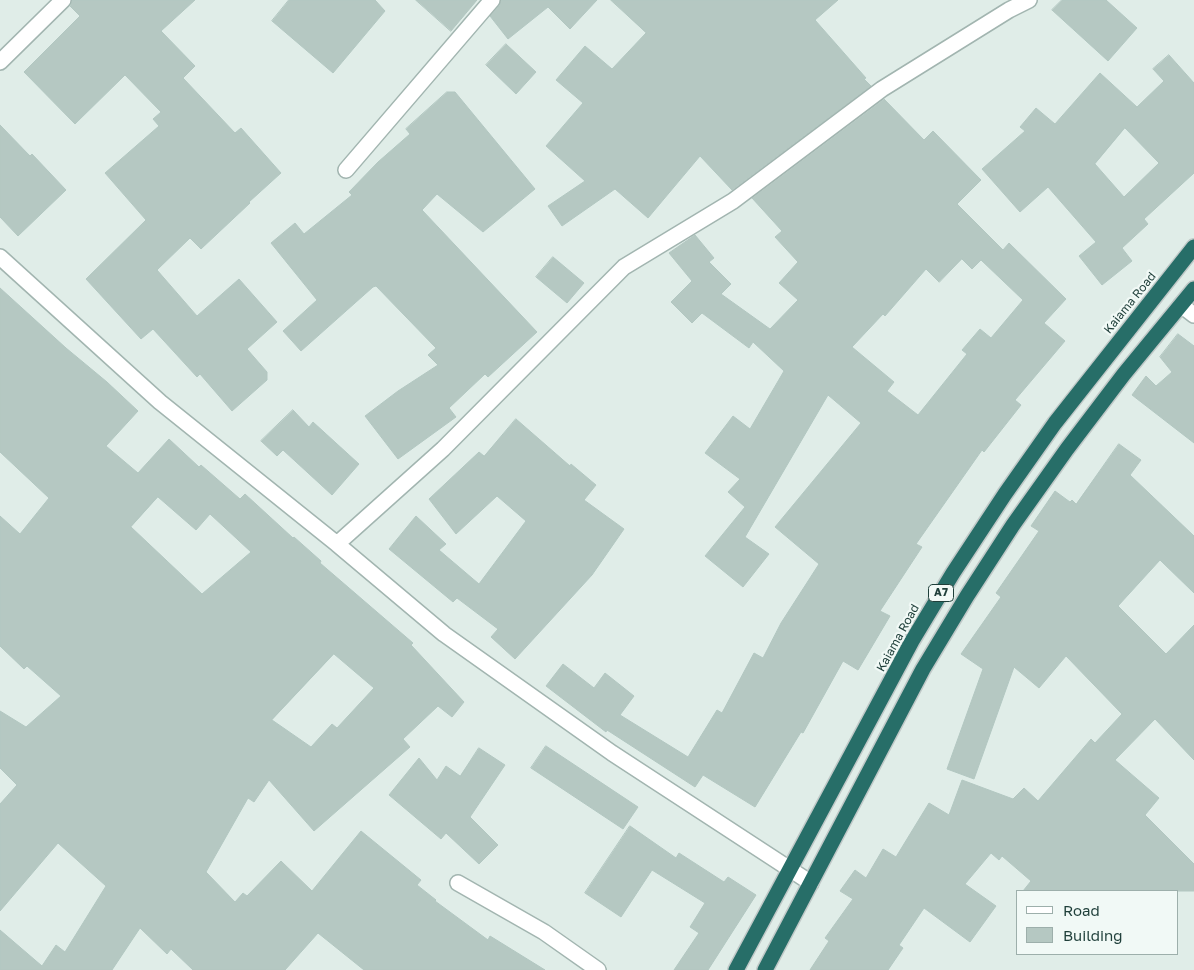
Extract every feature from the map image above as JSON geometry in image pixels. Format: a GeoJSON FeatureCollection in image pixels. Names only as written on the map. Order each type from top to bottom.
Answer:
{"type":"FeatureCollection","features":[{"type":"Feature","properties":{"kind":"highway","name":"Kaiama Road"},"geometry":{"type":"LineString","coordinates":[[736,970],[912,641],[958,565],[1055,423],[1194,247]]}},
{"type":"Feature","properties":{"kind":"highway","name":"A7"},"geometry":{"type":"LineString","coordinates":[[765,970],[924,669],[992,556],[1067,449],[1124,374],[1194,289]]}},
{"type":"Feature","properties":{"kind":"street"},"geometry":{"type":"LineString","coordinates":[[0,62],[63,0]]}},
{"type":"Feature","properties":{"kind":"street"},"geometry":{"type":"LineString","coordinates":[[346,170],[492,0]]}},
{"type":"Feature","properties":{"kind":"street"},"geometry":{"type":"LineString","coordinates":[[337,544],[443,449],[624,267],[733,200],[882,90],[1009,10],[1029,0]]}},
{"type":"Feature","properties":{"kind":"street"},"geometry":{"type":"LineString","coordinates":[[0,257],[160,402],[337,544],[444,634],[612,753],[811,883]]}},
{"type":"Feature","properties":{"kind":"street"},"geometry":{"type":"LineString","coordinates":[[1181,305],[1194,315]]}},
{"type":"Feature","properties":{"kind":"street"},"geometry":{"type":"LineString","coordinates":[[458,884],[544,932],[598,970]]}},
{"type":"Feature","properties":{"kind":"building"},"geometry":{"type":"Polygon","coordinates":[[[72,0],[195,0],[161,31],[195,66],[183,78],[235,133],[241,128],[281,173],[201,249],[190,238],[157,270],[197,316],[239,279],[277,322],[247,349],[267,372],[267,380],[232,411],[200,374],[197,377],[153,329],[141,339],[86,279],[146,220],[105,173],[159,126],[153,119],[161,112],[125,75],[75,124],[24,72],[80,16],[70,6],[72,0]]]}},
{"type":"Feature","properties":{"kind":"building"},"geometry":{"type":"Polygon","coordinates":[[[289,0],[375,0],[385,11],[333,73],[272,21],[289,0]]]}},
{"type":"Feature","properties":{"kind":"building"},"geometry":{"type":"Polygon","coordinates":[[[416,0],[477,0],[451,31],[416,0]]]}},
{"type":"Feature","properties":{"kind":"building"},"geometry":{"type":"Polygon","coordinates":[[[501,0],[597,0],[570,29],[548,7],[508,39],[490,16],[499,6],[501,0]]]}},
{"type":"Feature","properties":{"kind":"building"},"geometry":{"type":"Polygon","coordinates":[[[611,0],[838,0],[815,20],[871,86],[732,190],[700,156],[648,218],[615,189],[562,226],[548,206],[585,181],[546,146],[583,103],[556,80],[585,46],[612,69],[646,33],[611,0]]]}},
{"type":"Feature","properties":{"kind":"building"},"geometry":{"type":"Polygon","coordinates":[[[1062,0],[1106,0],[1137,28],[1108,61],[1052,10],[1062,0]]]}},
{"type":"Feature","properties":{"kind":"building"},"geometry":{"type":"Polygon","coordinates":[[[506,44],[536,72],[516,94],[486,65],[506,44]]]}},
{"type":"Feature","properties":{"kind":"building"},"geometry":{"type":"Polygon","coordinates":[[[1169,55],[1194,83],[1194,173],[1144,219],[1148,224],[1122,248],[1132,261],[1102,285],[1079,256],[1096,242],[1048,187],[1020,212],[982,169],[1025,131],[1020,127],[1036,108],[1055,124],[1100,73],[1137,107],[1164,81],[1153,69],[1169,55]],[[1125,128],[1095,164],[1124,197],[1159,163],[1125,128]]]}},
{"type":"Feature","properties":{"kind":"building"},"geometry":{"type":"Polygon","coordinates":[[[447,92],[455,92],[535,189],[483,232],[437,194],[422,210],[537,332],[488,377],[485,374],[449,408],[456,417],[398,459],[365,416],[398,391],[438,365],[428,355],[436,348],[376,286],[301,351],[283,331],[317,300],[271,243],[295,223],[304,234],[352,195],[349,192],[378,162],[410,134],[406,129],[447,92]]]}},
{"type":"Feature","properties":{"kind":"building"},"geometry":{"type":"Polygon","coordinates":[[[884,99],[924,140],[933,131],[981,180],[957,204],[1003,250],[1009,243],[1066,299],[1044,323],[1065,341],[1015,400],[1021,405],[984,452],[982,450],[916,544],[922,547],[880,611],[890,616],[858,670],[843,661],[803,733],[801,732],[755,807],[703,775],[695,787],[607,730],[606,732],[546,686],[563,664],[594,688],[605,673],[634,696],[620,715],[688,757],[717,710],[722,713],[754,653],[763,658],[781,623],[819,564],[775,527],[861,423],[828,395],[745,537],[769,554],[743,587],[705,556],[745,507],[728,492],[740,479],[705,453],[733,416],[750,429],[784,371],[753,342],[749,348],[702,313],[692,323],[671,302],[692,281],[669,253],[695,235],[714,258],[709,262],[731,284],[721,294],[770,329],[798,300],[779,283],[798,262],[775,237],[782,231],[752,198],[884,99]],[[962,259],[939,282],[926,269],[885,316],[883,314],[852,347],[894,382],[887,391],[918,415],[967,354],[962,350],[980,329],[991,338],[1023,300],[981,260],[972,269],[962,259]]]}},
{"type":"Feature","properties":{"kind":"building"},"geometry":{"type":"Polygon","coordinates":[[[0,125],[30,156],[32,154],[66,190],[18,236],[0,217],[0,125]]]}},
{"type":"Feature","properties":{"kind":"building"},"geometry":{"type":"Polygon","coordinates":[[[553,257],[584,283],[567,303],[536,277],[553,257]]]}},
{"type":"Feature","properties":{"kind":"building"},"geometry":{"type":"Polygon","coordinates":[[[0,288],[138,411],[106,446],[138,473],[169,439],[199,467],[201,465],[240,499],[245,494],[321,561],[320,563],[413,643],[411,645],[464,702],[452,717],[438,706],[403,739],[410,747],[314,831],[269,780],[254,802],[248,798],[206,872],[235,902],[243,893],[247,896],[281,861],[312,891],[361,831],[421,880],[417,885],[435,901],[488,940],[490,936],[545,970],[364,970],[318,933],[285,970],[193,970],[171,949],[167,954],[140,928],[112,970],[0,970],[0,930],[42,966],[56,945],[65,952],[106,886],[58,843],[0,911],[0,804],[17,785],[0,768],[0,711],[26,727],[61,696],[27,666],[24,669],[0,646],[0,516],[20,534],[49,498],[0,452],[0,288]],[[158,497],[131,527],[202,594],[251,552],[210,514],[196,530],[158,497]],[[334,654],[272,720],[311,747],[332,724],[337,728],[374,688],[334,654]]]}},
{"type":"Feature","properties":{"kind":"building"},"geometry":{"type":"Polygon","coordinates":[[[1178,334],[1194,346],[1194,443],[1132,395],[1146,376],[1156,386],[1172,372],[1160,357],[1178,334]]]}},
{"type":"Feature","properties":{"kind":"building"},"geometry":{"type":"Polygon","coordinates":[[[293,410],[309,427],[313,422],[359,464],[332,495],[283,450],[277,456],[261,441],[293,410]]]}},
{"type":"Feature","properties":{"kind":"building"},"geometry":{"type":"Polygon","coordinates":[[[516,419],[570,466],[571,464],[596,485],[584,500],[624,529],[592,575],[515,659],[491,637],[498,629],[457,598],[453,602],[389,549],[416,516],[446,544],[439,550],[479,584],[526,521],[497,496],[456,534],[429,499],[479,452],[484,456],[516,419]]]}},
{"type":"Feature","properties":{"kind":"building"},"geometry":{"type":"Polygon","coordinates":[[[1119,444],[1141,460],[1130,475],[1194,536],[1194,593],[1160,560],[1118,606],[1166,654],[1194,625],[1194,760],[1155,719],[1115,760],[1159,798],[1145,815],[1194,864],[1194,891],[1024,890],[1031,881],[1002,856],[999,860],[991,853],[965,884],[996,906],[970,942],[924,908],[899,945],[903,948],[888,970],[810,970],[829,941],[825,938],[853,899],[840,891],[855,870],[866,878],[883,849],[896,857],[929,803],[949,815],[962,780],[1013,799],[1024,788],[1038,801],[1091,739],[1095,743],[1122,714],[1066,656],[1039,688],[1014,667],[974,779],[947,769],[983,669],[961,654],[1001,597],[996,593],[1039,531],[1031,526],[1055,491],[1076,504],[1119,444]]]}},
{"type":"Feature","properties":{"kind":"building"},"geometry":{"type":"Polygon","coordinates":[[[546,746],[638,807],[623,829],[531,768],[546,746]]]}},
{"type":"Feature","properties":{"kind":"building"},"geometry":{"type":"Polygon","coordinates":[[[479,748],[505,765],[470,817],[498,845],[479,864],[446,833],[441,839],[389,795],[419,758],[437,780],[446,766],[460,776],[479,748]]]}},
{"type":"Feature","properties":{"kind":"building"},"geometry":{"type":"Polygon","coordinates":[[[630,826],[676,858],[679,853],[724,882],[728,877],[756,895],[708,970],[674,970],[699,933],[690,927],[705,903],[652,870],[621,917],[585,893],[630,826]]]}}]}
